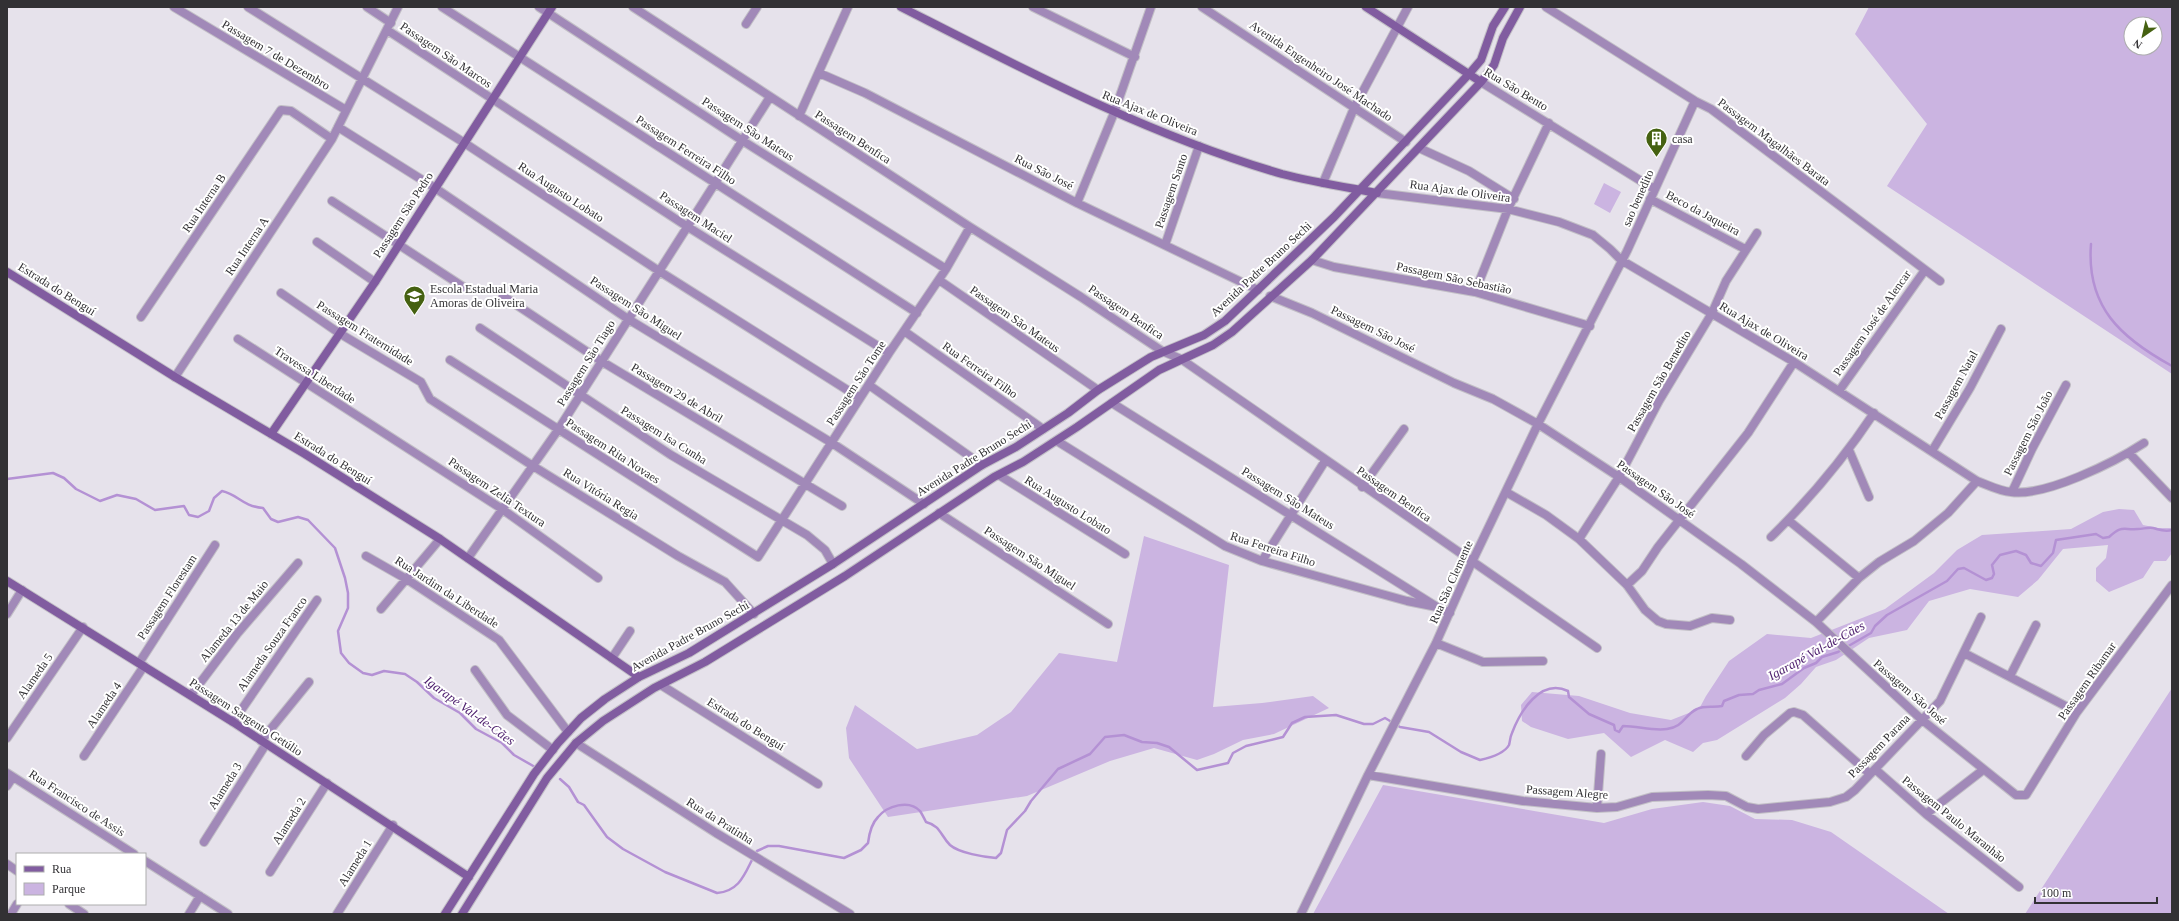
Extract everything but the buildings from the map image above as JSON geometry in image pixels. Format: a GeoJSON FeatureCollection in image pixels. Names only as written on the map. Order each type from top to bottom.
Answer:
{"type":"FeatureCollection","features":[{"type":"Feature","properties":{"kind":"main road","name":"Rua Ajax de Oliveira"},"geometry":{"type":"LineString","coordinates":[[901,7],[1050,83],[1114,113],[1199,146],[1282,174],[1377,193]]}},
{"type":"Feature","properties":{"kind":"main road","name":"Rua São Bento"},"geometry":{"type":"LineString","coordinates":[[1366,7],[1481,82]]}},
{"type":"Feature","properties":{"kind":"main road","name":"Avenida Padre Bruno Sechi"},"geometry":{"type":"LineString","coordinates":[[445,914],[470,877],[534,774],[552,750],[581,718],[605,699],[639,677],[689,653],[833,564],[982,465],[1016,447],[1098,390],[1162,351],[1204,335],[1225,321],[1295,256],[1406,142],[1469,74],[1481,60],[1493,26],[1505,7]]}},
{"type":"Feature","properties":{"kind":"main road"},"geometry":{"type":"LineString","coordinates":[[462,914],[547,778],[578,744],[616,711],[752,634],[845,576],[939,513],[1057,441],[1159,370],[1213,345],[1226,336],[1312,260],[1481,82],[1494,65],[1508,27],[1520,7]]}},
{"type":"Feature","properties":{"kind":"main road","name":"Passagem São Pedro"},"geometry":{"type":"LineString","coordinates":[[271,434],[304,383],[375,282],[463,142],[550,10]]}},
{"type":"Feature","properties":{"kind":"main road","name":"Estrada do Benguí"},"geometry":{"type":"LineString","coordinates":[[7,272],[440,539],[639,677]]}},
{"type":"Feature","properties":{"kind":"main road","name":"Passagem Sargento Getúlio"},"geometry":{"type":"LineString","coordinates":[[7,581],[83,627],[233,722],[393,825],[470,877]]}},
{"type":"Feature","properties":{"kind":"street","name":"Passagem 7 de Dezembro"},"geometry":{"type":"LineString","coordinates":[[174,7],[346,110]]}},
{"type":"Feature","properties":{"kind":"street","name":"Rua Augusto Lobato"},"geometry":{"type":"LineString","coordinates":[[248,7],[463,142],[659,271],[860,398]]}},
{"type":"Feature","properties":{"kind":"street"},"geometry":{"type":"LineString","coordinates":[[367,7],[389,26]]}},
{"type":"Feature","properties":{"kind":"street","name":"Rua Interna A"},"geometry":{"type":"LineString","coordinates":[[175,377],[332,139],[398,7]]}},
{"type":"Feature","properties":{"kind":"street","name":"Passagem Ferreira Filho"},"geometry":{"type":"LineString","coordinates":[[442,7],[519,55],[716,185],[917,313]]}},
{"type":"Feature","properties":{"kind":"street","name":"Passagem São Mateus"},"geometry":{"type":"LineString","coordinates":[[539,7],[550,10],[743,141],[946,269]]}},
{"type":"Feature","properties":{"kind":"street","name":"Passagem Benfica"},"geometry":{"type":"LineString","coordinates":[[633,7],[970,228],[1081,297],[1162,351],[1181,359],[1362,487],[1597,648]]}},
{"type":"Feature","properties":{"kind":"street"},"geometry":{"type":"LineString","coordinates":[[746,24],[757,7]]}},
{"type":"Feature","properties":{"kind":"street"},"geometry":{"type":"LineString","coordinates":[[799,116],[820,73],[848,7]]}},
{"type":"Feature","properties":{"kind":"street"},"geometry":{"type":"LineString","coordinates":[[1033,7],[1135,57]]}},
{"type":"Feature","properties":{"kind":"street"},"geometry":{"type":"LineString","coordinates":[[1077,203],[1114,113],[1135,57],[1151,7]]}},
{"type":"Feature","properties":{"kind":"street","name":"Avenida Engenheiro José Machado"},"geometry":{"type":"LineString","coordinates":[[1202,7],[1406,142]]}},
{"type":"Feature","properties":{"kind":"street"},"geometry":{"type":"LineString","coordinates":[[1324,183],[1354,108],[1408,7]]}},
{"type":"Feature","properties":{"kind":"street","name":"Passagem Magalhães Barata"},"geometry":{"type":"LineString","coordinates":[[1546,7],[1695,101],[1712,109],[1940,281]]}},
{"type":"Feature","properties":{"kind":"street","name":"Passagem São Marcos"},"geometry":{"type":"LineString","coordinates":[[389,26],[491,99]]}},
{"type":"Feature","properties":{"kind":"street","name":"Rua São José"},"geometry":{"type":"LineString","coordinates":[[820,73],[865,93],[1077,203],[1258,290]]}},
{"type":"Feature","properties":{"kind":"street","name":"Rua São Bento"},"geometry":{"type":"LineString","coordinates":[[1481,82],[1654,189]]}},
{"type":"Feature","properties":{"kind":"street","name":"Passagem São Tiago"},"geometry":{"type":"LineString","coordinates":[[468,558],[558,430],[628,319],[716,185],[770,97]]}},
{"type":"Feature","properties":{"kind":"street","name":"Passagem Maciel"},"geometry":{"type":"LineString","coordinates":[[491,99],[688,227],[889,353]]}},
{"type":"Feature","properties":{"kind":"street","name":"sao benedito"},"geometry":{"type":"LineString","coordinates":[[1621,260],[1627,251],[1695,101]]}},
{"type":"Feature","properties":{"kind":"street","name":"Rua Interna B"},"geometry":{"type":"LineString","coordinates":[[141,317],[281,110],[291,111],[332,139]]}},
{"type":"Feature","properties":{"kind":"street"},"geometry":{"type":"LineString","coordinates":[[1475,292],[1508,209],[1549,123]]}},
{"type":"Feature","properties":{"kind":"street","name":"Passagem São Miguel"},"geometry":{"type":"LineString","coordinates":[[338,126],[435,188],[628,319],[832,443],[924,504]]}},
{"type":"Feature","properties":{"kind":"street","name":"Passagem Santo"},"geometry":{"type":"LineString","coordinates":[[1165,245],[1199,146]]}},
{"type":"Feature","properties":{"kind":"street"},"geometry":{"type":"LineString","coordinates":[[1419,148],[1469,171],[1514,199]]}},
{"type":"Feature","properties":{"kind":"street","name":"Rua Ajax de Oliveira"},"geometry":{"type":"LineString","coordinates":[[1377,193],[1508,209],[1558,222],[1593,235],[1621,260],[1794,362],[1976,481],[2012,492]]}},
{"type":"Feature","properties":{"kind":"street","name":"Beco da Jaqueira"},"geometry":{"type":"LineString","coordinates":[[1650,198],[1745,250]]}},
{"type":"Feature","properties":{"kind":"street"},"geometry":{"type":"LineString","coordinates":[[332,201],[466,288]]}},
{"type":"Feature","properties":{"kind":"street","name":"Passagem São Tome"},"geometry":{"type":"LineString","coordinates":[[763,552],[889,353],[939,280],[970,228]]}},
{"type":"Feature","properties":{"kind":"street","name":"Passagem São Benedito"},"geometry":{"type":"LineString","coordinates":[[1579,539],[1619,477],[1660,401],[1712,313],[1726,281],[1757,233]]}},
{"type":"Feature","properties":{"kind":"street"},"geometry":{"type":"LineString","coordinates":[[317,242],[375,282]]}},
{"type":"Feature","properties":{"kind":"street","name":"Passagem São Sebastião"},"geometry":{"type":"LineString","coordinates":[[1312,260],[1334,267],[1475,292],[1590,326]]}},
{"type":"Feature","properties":{"kind":"street","name":"Rua São Clemente"},"geometry":{"type":"LineString","coordinates":[[1301,914],[1368,775],[1436,643],[1472,562],[1538,424],[1590,326],[1621,260]]}},
{"type":"Feature","properties":{"kind":"street","name":"Passagem José de Alencar"},"geometry":{"type":"LineString","coordinates":[[1839,391],[1925,270]]}},
{"type":"Feature","properties":{"kind":"street","name":"Passagem São Mateus"},"geometry":{"type":"LineString","coordinates":[[939,280],[1098,390]]}},
{"type":"Feature","properties":{"kind":"street","name":"Passagem Fraternidade"},"geometry":{"type":"LineString","coordinates":[[281,293],[339,333],[421,382],[430,399]]}},
{"type":"Feature","properties":{"kind":"street","name":"Passagem 29 de Abril"},"geometry":{"type":"LineString","coordinates":[[503,296],[601,361],[842,506]]}},
{"type":"Feature","properties":{"kind":"street","name":"Passagem São José"},"geometry":{"type":"LineString","coordinates":[[1270,296],[1312,313],[1454,383],[1493,399],[1538,424],[1619,477],[1741,564],[1816,622],[1839,645],[1921,719],[2016,795],[2026,795]]}},
{"type":"Feature","properties":{"kind":"street","name":"Passagem Isa Cunha"},"geometry":{"type":"LineString","coordinates":[[480,328],[671,455],[783,520],[807,536],[825,550],[833,564]]}},
{"type":"Feature","properties":{"kind":"street","name":"Passagem Natal"},"geometry":{"type":"LineString","coordinates":[[1932,451],[1970,388],[2001,329]]}},
{"type":"Feature","properties":{"kind":"street","name":"Rua Ferreira Filho"},"geometry":{"type":"LineString","coordinates":[[904,331],[1043,428]]}},
{"type":"Feature","properties":{"kind":"street","name":"Travessa Liberdade"},"geometry":{"type":"LineString","coordinates":[[238,339],[304,383],[380,430]]}},
{"type":"Feature","properties":{"kind":"street","name":"Passagem Rita Novaes"},"geometry":{"type":"LineString","coordinates":[[450,360],[754,555],[758,557],[763,552]]}},
{"type":"Feature","properties":{"kind":"street"},"geometry":{"type":"LineString","coordinates":[[1628,585],[1642,571],[1658,547],[1748,433],[1794,362]]}},
{"type":"Feature","properties":{"kind":"street"},"geometry":{"type":"LineString","coordinates":[[869,385],[982,465]]}},
{"type":"Feature","properties":{"kind":"street","name":"Passagem São João"},"geometry":{"type":"LineString","coordinates":[[2012,492],[2066,385]]}},
{"type":"Feature","properties":{"kind":"street","name":"Rua Vitória Regia"},"geometry":{"type":"LineString","coordinates":[[430,399],[533,466],[678,556],[725,582],[754,614]]}},
{"type":"Feature","properties":{"kind":"street","name":"Passagem São Mateus"},"geometry":{"type":"LineString","coordinates":[[1112,403],[1437,607],[1450,613]]}},
{"type":"Feature","properties":{"kind":"street"},"geometry":{"type":"LineString","coordinates":[[1771,537],[1788,520],[1849,450],[1874,413]]}},
{"type":"Feature","properties":{"kind":"street"},"geometry":{"type":"LineString","coordinates":[[1362,487],[1404,429]]}},
{"type":"Feature","properties":{"kind":"street","name":"Passagem Zelia Textura"},"geometry":{"type":"LineString","coordinates":[[380,430],[502,509],[598,578]]}},
{"type":"Feature","properties":{"kind":"street","name":"Rua Ferreira Filho"},"geometry":{"type":"LineString","coordinates":[[1057,441],[1225,546],[1262,561],[1407,601],[1437,607]]}},
{"type":"Feature","properties":{"kind":"street"},"geometry":{"type":"LineString","coordinates":[[2012,492],[2040,490],[2101,467],[2129,453],[2144,443]]}},
{"type":"Feature","properties":{"kind":"street"},"geometry":{"type":"LineString","coordinates":[[1849,450],[1869,497]]}},
{"type":"Feature","properties":{"kind":"street"},"geometry":{"type":"LineString","coordinates":[[2129,453],[2172,498]]}},
{"type":"Feature","properties":{"kind":"street"},"geometry":{"type":"LineString","coordinates":[[1262,561],[1325,461]]}},
{"type":"Feature","properties":{"kind":"street","name":"Rua Augusto Lobato"},"geometry":{"type":"LineString","coordinates":[[999,475],[1124,554]]}},
{"type":"Feature","properties":{"kind":"street"},"geometry":{"type":"LineString","coordinates":[[1816,622],[1859,578],[1879,562],[1914,541],[1948,513],[1976,481]]}},
{"type":"Feature","properties":{"kind":"street"},"geometry":{"type":"LineString","coordinates":[[1506,492],[1546,515],[1579,539],[1628,585],[1645,610],[1658,621],[1666,624],[1690,626],[1712,618],[1730,620]]}},
{"type":"Feature","properties":{"kind":"street","name":"Passagem São Miguel"},"geometry":{"type":"LineString","coordinates":[[939,513],[1108,624]]}},
{"type":"Feature","properties":{"kind":"street"},"geometry":{"type":"LineString","coordinates":[[1788,520],[1859,578]]}},
{"type":"Feature","properties":{"kind":"street"},"geometry":{"type":"LineString","coordinates":[[381,609],[408,580],[440,539]]}},
{"type":"Feature","properties":{"kind":"street","name":"Passagem Florestam"},"geometry":{"type":"LineString","coordinates":[[142,664],[215,545]]}},
{"type":"Feature","properties":{"kind":"street","name":"Rua Jardim da Liberdade"},"geometry":{"type":"LineString","coordinates":[[366,556],[408,580],[499,640],[568,732]]}},
{"type":"Feature","properties":{"kind":"street","name":"Alameda 13 de Maio"},"geometry":{"type":"LineString","coordinates":[[190,695],[238,634],[298,563]]}},
{"type":"Feature","properties":{"kind":"street","name":"Passagem Ribamar"},"geometry":{"type":"LineString","coordinates":[[2026,795],[2078,712],[2172,585]]}},
{"type":"Feature","properties":{"kind":"street"},"geometry":{"type":"LineString","coordinates":[[7,614],[22,590]]}},
{"type":"Feature","properties":{"kind":"street","name":"Alameda Souza Franco"},"geometry":{"type":"LineString","coordinates":[[233,722],[317,600]]}},
{"type":"Feature","properties":{"kind":"street","name":"Passagem Parana"},"geometry":{"type":"LineString","coordinates":[[1854,790],[1940,701],[1982,617]]}},
{"type":"Feature","properties":{"kind":"street"},"geometry":{"type":"LineString","coordinates":[[2010,676],[2036,625]]}},
{"type":"Feature","properties":{"kind":"street","name":"Alameda 5"},"geometry":{"type":"LineString","coordinates":[[7,738],[83,627]]}},
{"type":"Feature","properties":{"kind":"street"},"geometry":{"type":"LineString","coordinates":[[612,658],[630,631]]}},
{"type":"Feature","properties":{"kind":"street"},"geometry":{"type":"LineString","coordinates":[[1436,643],[1482,662],[1543,661]]}},
{"type":"Feature","properties":{"kind":"street"},"geometry":{"type":"LineString","coordinates":[[1964,653],[2078,712]]}},
{"type":"Feature","properties":{"kind":"street","name":"Alameda 4"},"geometry":{"type":"LineString","coordinates":[[84,756],[142,664]]}},
{"type":"Feature","properties":{"kind":"street"},"geometry":{"type":"LineString","coordinates":[[475,670],[507,714],[552,750]]}},
{"type":"Feature","properties":{"kind":"street"},"geometry":{"type":"LineString","coordinates":[[263,742],[309,682]]}},
{"type":"Feature","properties":{"kind":"street","name":"Estrada do Benguí"},"geometry":{"type":"LineString","coordinates":[[661,685],[818,784]]}},
{"type":"Feature","properties":{"kind":"street","name":"Passagem Paulo Maranhão"},"geometry":{"type":"LineString","coordinates":[[1746,756],[1764,735],[1790,712],[1803,715],[1872,772],[2019,887]]}},
{"type":"Feature","properties":{"kind":"street","name":"Alameda 3"},"geometry":{"type":"LineString","coordinates":[[204,842],[263,742]]}},
{"type":"Feature","properties":{"kind":"street","name":"Rua da Pratinha"},"geometry":{"type":"LineString","coordinates":[[578,744],[750,854],[850,914]]}},
{"type":"Feature","properties":{"kind":"street"},"geometry":{"type":"LineString","coordinates":[[1597,808],[1601,754]]}},
{"type":"Feature","properties":{"kind":"street"},"geometry":{"type":"LineString","coordinates":[[1926,814],[1983,770]]}},
{"type":"Feature","properties":{"kind":"street"},"geometry":{"type":"LineString","coordinates":[[7,786],[10,775]]}},
{"type":"Feature","properties":{"kind":"street","name":"Rua Francisco de Assis"},"geometry":{"type":"LineString","coordinates":[[10,775],[132,853]]}},
{"type":"Feature","properties":{"kind":"street","name":"Passagem Alegre"},"geometry":{"type":"LineString","coordinates":[[1368,775],[1523,801],[1597,808],[1617,807],[1652,797],[1708,794],[1726,796],[1751,808],[1772,808],[1830,802],[1846,797],[1854,790]]}},
{"type":"Feature","properties":{"kind":"street","name":"Alameda 2"},"geometry":{"type":"LineString","coordinates":[[270,872],[327,783]]}},
{"type":"Feature","properties":{"kind":"street","name":"Alameda 1"},"geometry":{"type":"LineString","coordinates":[[337,914],[393,825]]}},
{"type":"Feature","properties":{"kind":"street"},"geometry":{"type":"LineString","coordinates":[[146,862],[228,914]]}},
{"type":"Feature","properties":{"kind":"street"},"geometry":{"type":"LineString","coordinates":[[7,864],[16,870]]}},
{"type":"Feature","properties":{"kind":"street"},"geometry":{"type":"LineString","coordinates":[[189,914],[200,896]]}},
{"type":"Feature","properties":{"kind":"street"},"geometry":{"type":"LineString","coordinates":[[11,914],[16,905]]}},
{"type":"Feature","properties":{"kind":"street"},"geometry":{"type":"LineString","coordinates":[[70,905],[84,914]]}},
{"type":"Feature","properties":{"kind":"green space"},"geometry":{"type":"Polygon","coordinates":[[[1869,7],[2172,7],[2172,374],[1887,186],[1927,124],[1855,34],[1869,7]]]}},
{"type":"Feature","properties":{"kind":"green space"},"geometry":{"type":"Polygon","coordinates":[[[1604,183],[1621,192],[1610,213],[1594,204],[1604,183]]]}},
{"type":"Feature","properties":{"kind":"green space"},"geometry":{"type":"Polygon","coordinates":[[[2119,509],[2134,510],[2143,525],[2158,528],[2172,528],[2172,553],[2166,561],[2154,561],[2143,578],[2109,592],[2096,581],[2096,568],[2106,558],[2108,545],[2063,549],[2038,580],[2018,597],[1970,589],[1929,601],[1907,630],[1869,638],[1836,660],[1816,667],[1801,684],[1785,698],[1717,740],[1703,743],[1693,752],[1665,740],[1631,757],[1604,733],[1568,739],[1531,727],[1522,721],[1521,705],[1532,692],[1579,696],[1630,713],[1671,720],[1699,709],[1729,661],[1767,634],[1811,638],[1885,609],[1934,573],[1957,550],[1982,535],[2071,529],[2103,512],[2119,509]]]}},
{"type":"Feature","properties":{"kind":"green space"},"geometry":{"type":"Polygon","coordinates":[[[1144,536],[1229,565],[1213,707],[1262,703],[1313,696],[1329,708],[1274,734],[1243,740],[1214,754],[1197,760],[1154,748],[1110,761],[1027,796],[888,817],[849,758],[846,728],[855,705],[917,749],[977,735],[1011,712],[1059,653],[1117,662],[1144,536]]]}},
{"type":"Feature","properties":{"kind":"green space"},"geometry":{"type":"Polygon","coordinates":[[[2172,688],[2172,914],[2025,914],[2172,688]]]}},
{"type":"Feature","properties":{"kind":"green space"},"geometry":{"type":"Polygon","coordinates":[[[1383,785],[1604,823],[1652,809],[1703,802],[1730,806],[1755,819],[1792,820],[1831,832],[1949,914],[1313,914],[1383,785]]]}},
{"type":"Feature","properties":{"kind":"waterway"},"geometry":{"type":"LineString","coordinates":[[2091,244],[2091,266],[2094,286],[2101,303],[2110,318],[2137,344],[2172,366]]}},
{"type":"Feature","properties":{"kind":"waterway","name":"Igarapé Val-de-Cães"},"geometry":{"type":"LineString","coordinates":[[7,479],[53,473],[64,478],[76,489],[100,501],[117,495],[136,499],[155,510],[184,506],[189,515],[198,517],[209,511],[214,498],[222,491],[233,495],[245,503],[263,508],[271,519],[278,522],[298,517],[308,520],[335,548],[345,578],[348,593],[348,608],[338,631],[341,653],[349,663],[363,673],[372,675],[384,671],[405,674],[417,682],[434,698],[460,713],[476,729],[502,743],[514,755],[535,767]]}},
{"type":"Feature","properties":{"kind":"waterway","name":"Igarapé Val-de-Cães"},"geometry":{"type":"LineString","coordinates":[[560,779],[569,787],[578,802],[584,805],[607,837],[623,849],[665,872],[717,893],[733,888],[743,878],[757,851],[768,846],[779,846],[844,858],[861,850],[868,843],[874,822],[882,813],[898,805],[910,805],[915,807],[920,811],[926,822],[938,828],[950,845],[954,848],[972,854],[996,858],[1001,853],[1007,830],[1025,811],[1031,801],[1058,769],[1090,754],[1105,737],[1124,735],[1142,742],[1157,743],[1169,747],[1197,770],[1228,763],[1233,753],[1246,746],[1283,737],[1292,723],[1305,717],[1336,715],[1364,724],[1373,724],[1385,718],[1400,727],[1429,732],[1461,752],[1480,760],[1504,751],[1509,745],[1511,735],[1520,716],[1532,699],[1549,689],[1558,688],[1568,691],[1569,697],[1589,714],[1614,725],[1615,730],[1619,732],[1623,726],[1656,729],[1673,728],[1681,723],[1689,714],[1700,708],[1722,706],[1724,701],[1739,695],[1753,694],[1759,690],[1782,684],[1804,668],[1816,663],[1822,657],[1838,652],[1871,633],[1875,626],[1887,615],[1947,581],[1958,569],[1964,568],[1986,580],[1992,578],[1994,574],[1992,565],[2000,555],[2016,551],[2026,555],[2031,563],[2041,566],[2053,553],[2056,540],[2096,534],[2103,538],[2109,537],[2120,529],[2151,528],[2165,531],[2172,530]]}},
{"type":"Feature","properties":{"kind":"place","name":"casa"},"geometry":{"type":"Point","coordinates":[1656,158]}},
{"type":"Feature","properties":{"kind":"place","name":"Escola Estadual Maria Amoras de Oliveira"},"geometry":{"type":"Point","coordinates":[414,316]}}]}
